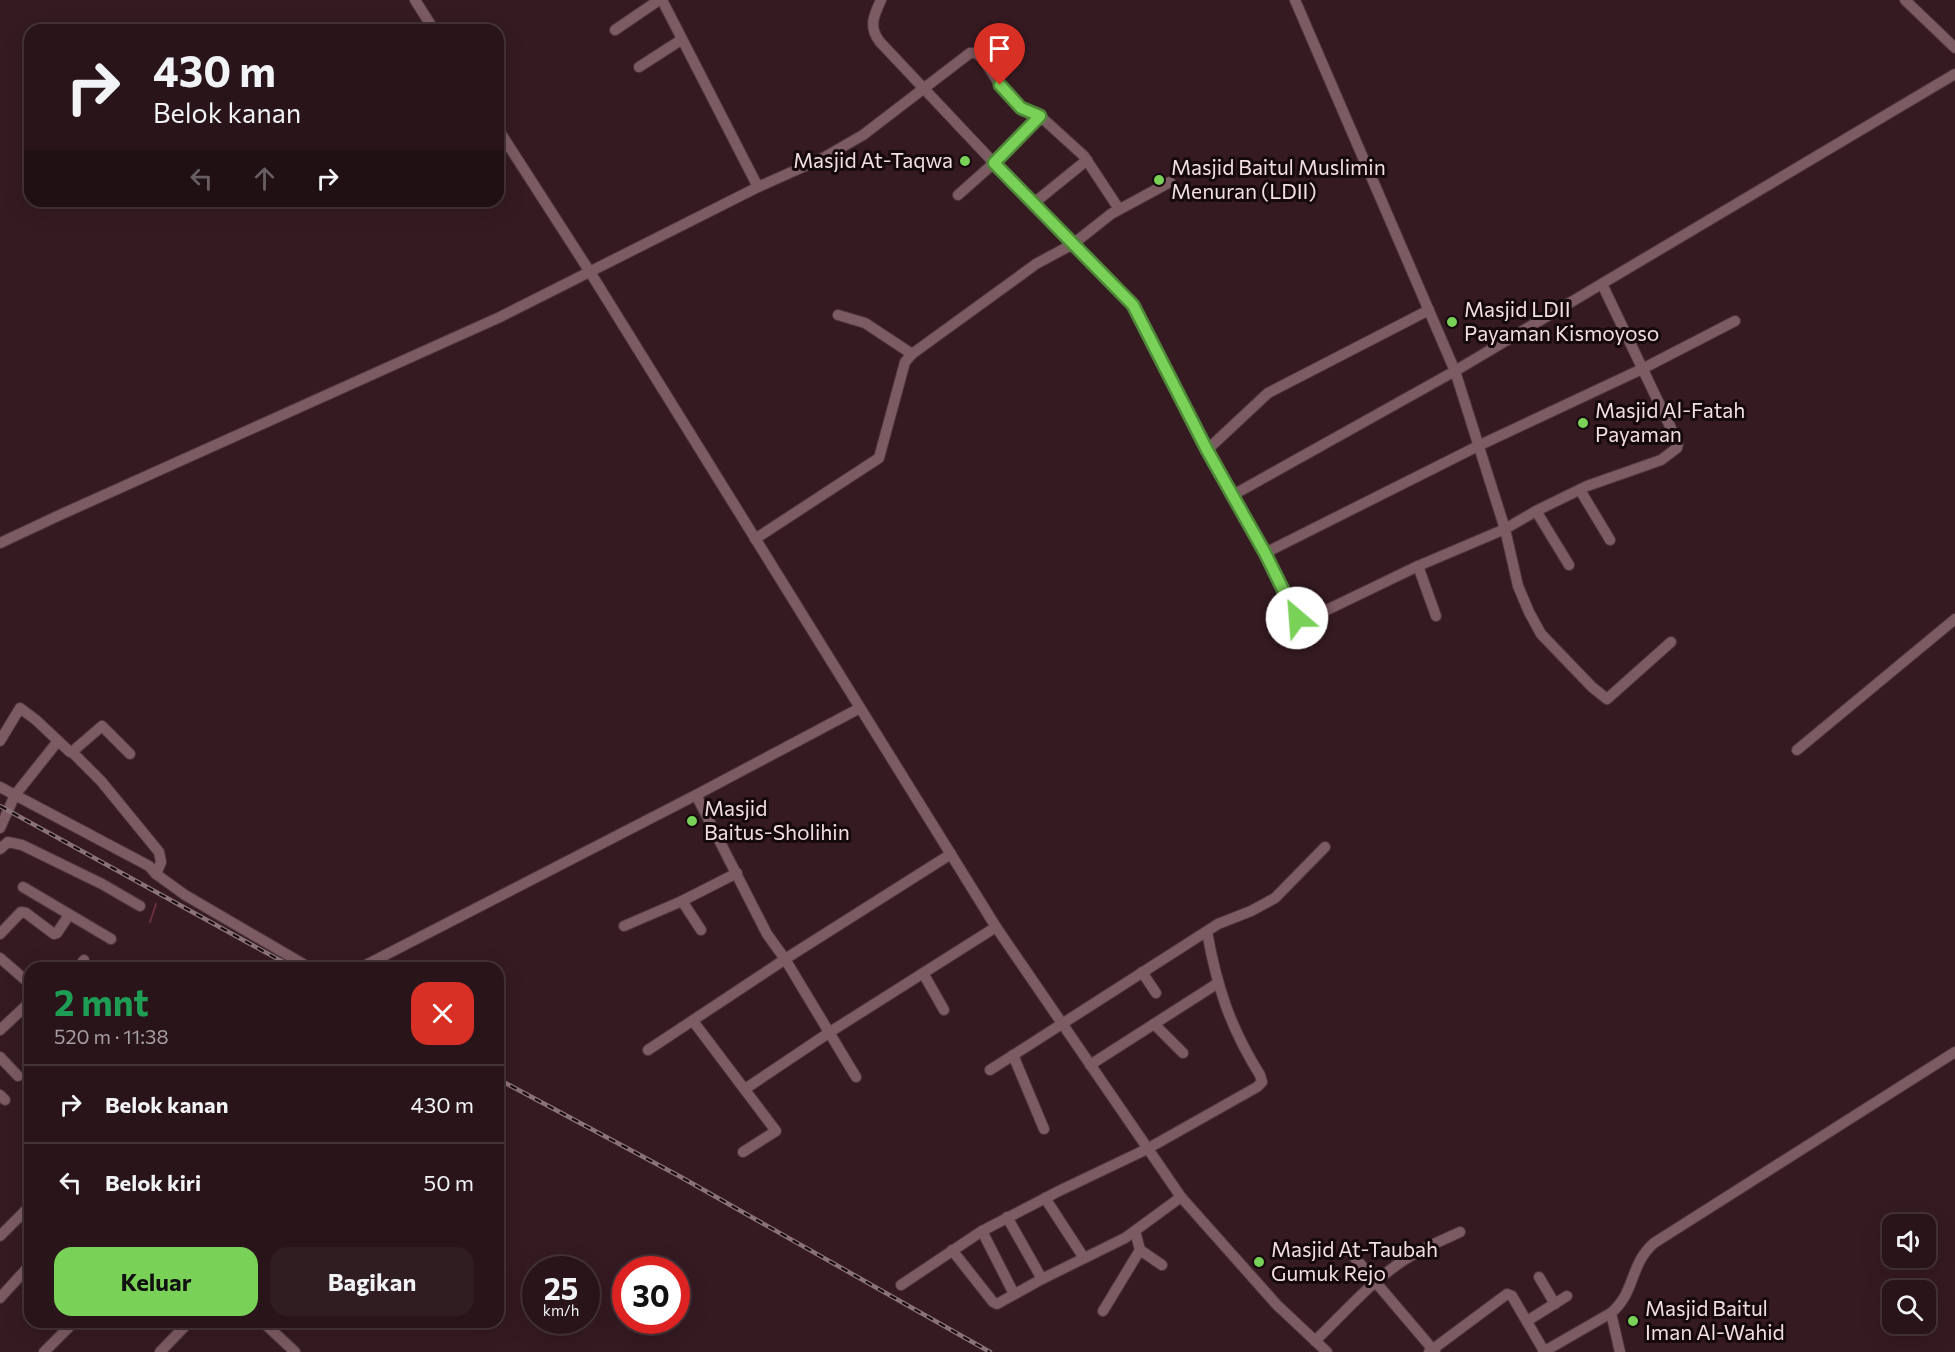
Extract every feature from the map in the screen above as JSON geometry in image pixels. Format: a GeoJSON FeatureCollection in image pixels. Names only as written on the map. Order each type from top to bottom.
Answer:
{"type":"FeatureCollection","features":[{"type":"Feature","properties":{"kind":"street"},"geometry":{"type":"LineString","coordinates":[[415,0],[430,24]]}},
{"type":"Feature","properties":{"kind":"street"},"geometry":{"type":"LineString","coordinates":[[615,30],[660,0],[758,187]]}},
{"type":"Feature","properties":{"kind":"street"},"geometry":{"type":"LineString","coordinates":[[881,0],[872,21],[876,37],[994,163],[1133,305],[1207,450],[1265,553],[1295,615],[1300,620],[1305,621],[1418,566],[1505,529],[1580,490],[1661,460],[1677,448],[1677,443],[1602,284]]}},
{"type":"Feature","properties":{"kind":"street"},"geometry":{"type":"LineString","coordinates":[[1295,0],[1388,211],[1455,371],[1505,529],[1518,586],[1541,634],[1607,699],[1671,642]]}},
{"type":"Feature","properties":{"kind":"street"},"geometry":{"type":"LineString","coordinates":[[1905,0],[1955,48]]}},
{"type":"Feature","properties":{"kind":"street"},"geometry":{"type":"LineString","coordinates":[[639,67],[681,40]]}},
{"type":"Feature","properties":{"kind":"street"},"geometry":{"type":"LineString","coordinates":[[0,543],[500,317],[844,146],[925,89],[964,57],[975,52],[982,57],[1000,85],[1016,103],[1025,110],[1040,116],[1087,160],[1119,209]]}},
{"type":"Feature","properties":{"kind":"street"},"geometry":{"type":"LineString","coordinates":[[1233,495],[1455,371],[1955,74]]}},
{"type":"Feature","properties":{"kind":"street"},"geometry":{"type":"LineString","coordinates":[[958,195],[994,163],[1040,116]]}},
{"type":"Feature","properties":{"kind":"street"},"geometry":{"type":"LineString","coordinates":[[504,138],[590,272],[996,927],[1061,1024],[1181,1197],[1277,1305],[1327,1352]]}},
{"type":"Feature","properties":{"kind":"street"},"geometry":{"type":"LineString","coordinates":[[1034,203],[1087,160]]}},
{"type":"Feature","properties":{"kind":"street"},"geometry":{"type":"LineString","coordinates":[[755,539],[876,462],[882,453],[905,362],[912,354],[1036,264],[1073,244],[1119,209],[1170,182]]}},
{"type":"Feature","properties":{"kind":"street"},"geometry":{"type":"LineString","coordinates":[[1207,450],[1268,393],[1429,310]]}},
{"type":"Feature","properties":{"kind":"street"},"geometry":{"type":"LineString","coordinates":[[838,315],[865,322],[912,354]]}},
{"type":"Feature","properties":{"kind":"street"},"geometry":{"type":"LineString","coordinates":[[1265,553],[1480,445],[1642,369],[1735,321]]}},
{"type":"Feature","properties":{"kind":"street"},"geometry":{"type":"LineString","coordinates":[[1580,490],[1610,540]]}},
{"type":"Feature","properties":{"kind":"street"},"geometry":{"type":"LineString","coordinates":[[1536,511],[1569,565]]}},
{"type":"Feature","properties":{"kind":"street"},"geometry":{"type":"LineString","coordinates":[[1418,566],[1436,615]]}},
{"type":"Feature","properties":{"kind":"street"},"geometry":{"type":"LineString","coordinates":[[1797,750],[1955,619]]}},
{"type":"Feature","properties":{"kind":"street"},"geometry":{"type":"LineString","coordinates":[[0,741],[20,708],[72,752],[106,788],[159,852],[161,862],[156,874]]}},
{"type":"Feature","properties":{"kind":"street"},"geometry":{"type":"LineString","coordinates":[[372,962],[860,708]]}},
{"type":"Feature","properties":{"kind":"street"},"geometry":{"type":"LineString","coordinates":[[72,752],[102,726],[130,753]]}},
{"type":"Feature","properties":{"kind":"street"},"geometry":{"type":"LineString","coordinates":[[0,828],[15,795],[58,741]]}},
{"type":"Feature","properties":{"kind":"street"},"geometry":{"type":"LineString","coordinates":[[0,787],[149,866],[156,874],[185,895],[300,962]]}},
{"type":"Feature","properties":{"kind":"street"},"geometry":{"type":"LineString","coordinates":[[696,795],[766,934],[785,959],[856,1077]]}},
{"type":"Feature","properties":{"kind":"street"},"geometry":{"type":"LineString","coordinates":[[0,849],[8,842],[22,845],[102,884],[140,906]]}},
{"type":"Feature","properties":{"kind":"street"},"geometry":{"type":"LineString","coordinates":[[990,1070],[1218,924],[1251,911],[1275,898],[1325,847]]}},
{"type":"Feature","properties":{"kind":"street"},"geometry":{"type":"LineString","coordinates":[[648,1050],[785,959],[951,854]]}},
{"type":"Feature","properties":{"kind":"street"},"geometry":{"type":"LineString","coordinates":[[624,926],[682,901],[737,873]]}},
{"type":"Feature","properties":{"kind":"street"},"geometry":{"type":"LineString","coordinates":[[23,887],[111,939]]}},
{"type":"Feature","properties":{"kind":"street"},"geometry":{"type":"LineString","coordinates":[[682,901],[701,930]]}},
{"type":"Feature","properties":{"kind":"street"},"geometry":{"type":"LineString","coordinates":[[0,934],[21,912],[26,913],[54,934],[69,915]]}},
{"type":"Feature","properties":{"kind":"street"},"geometry":{"type":"LineString","coordinates":[[745,1089],[996,927]]}},
{"type":"Feature","properties":{"kind":"street"},"geometry":{"type":"LineString","coordinates":[[900,1285],[1007,1217],[1147,1149],[1257,1088],[1262,1082],[1260,1075],[1236,1034],[1218,983],[1207,932]]}},
{"type":"Feature","properties":{"kind":"street"},"geometry":{"type":"LineString","coordinates":[[0,958],[24,979]]}},
{"type":"Feature","properties":{"kind":"street"},"geometry":{"type":"LineString","coordinates":[[1142,972],[1156,993]]}},
{"type":"Feature","properties":{"kind":"street"},"geometry":{"type":"LineString","coordinates":[[923,973],[944,1010]]}},
{"type":"Feature","properties":{"kind":"street"},"geometry":{"type":"LineString","coordinates":[[1090,1065],[1218,983]]}},
{"type":"Feature","properties":{"kind":"street"},"geometry":{"type":"LineString","coordinates":[[0,1030],[24,1008]]}},
{"type":"Feature","properties":{"kind":"street"},"geometry":{"type":"LineString","coordinates":[[693,1021],[776,1131],[742,1152]]}},
{"type":"Feature","properties":{"kind":"street"},"geometry":{"type":"LineString","coordinates":[[1154,1024],[1183,1053]]}},
{"type":"Feature","properties":{"kind":"street"},"geometry":{"type":"LineString","coordinates":[[1350,1252],[1432,1351],[1509,1294],[1544,1352],[1611,1313],[1620,1305],[1626,1296],[1641,1256],[1654,1243],[1955,1052]]}},
{"type":"Feature","properties":{"kind":"street"},"geometry":{"type":"LineString","coordinates":[[1013,1055],[1044,1128]]}},
{"type":"Feature","properties":{"kind":"street"},"geometry":{"type":"LineString","coordinates":[[0,1057],[18,1076]]}},
{"type":"Feature","properties":{"kind":"street"},"geometry":{"type":"LineString","coordinates":[[952,1250],[995,1304],[1135,1231],[1181,1197]]}},
{"type":"Feature","properties":{"kind":"street"},"geometry":{"type":"LineString","coordinates":[[1045,1198],[1084,1258]]}},
{"type":"Feature","properties":{"kind":"street"},"geometry":{"type":"LineString","coordinates":[[0,1236],[24,1212]]}},
{"type":"Feature","properties":{"kind":"street"},"geometry":{"type":"LineString","coordinates":[[1007,1217],[1042,1279]]}},
{"type":"Feature","properties":{"kind":"street"},"geometry":{"type":"LineString","coordinates":[[982,1231],[1014,1294]]}},
{"type":"Feature","properties":{"kind":"street"},"geometry":{"type":"LineString","coordinates":[[1135,1231],[1140,1250],[1162,1265]]}},
{"type":"Feature","properties":{"kind":"street"},"geometry":{"type":"LineString","coordinates":[[1315,1341],[1376,1282],[1405,1260],[1460,1232]]}},
{"type":"Feature","properties":{"kind":"street"},"geometry":{"type":"LineString","coordinates":[[1103,1311],[1140,1250]]}},
{"type":"Feature","properties":{"kind":"street"},"geometry":{"type":"LineString","coordinates":[[0,1298],[24,1272]]}},
{"type":"Feature","properties":{"kind":"street"},"geometry":{"type":"LineString","coordinates":[[1539,1277],[1555,1304]]}},
{"type":"Feature","properties":{"kind":"street"},"geometry":{"type":"LineString","coordinates":[[1527,1321],[1567,1296]]}},
{"type":"Feature","properties":{"kind":"street"},"geometry":{"type":"LineString","coordinates":[[1611,1313],[1620,1352]]}},
{"type":"Feature","properties":{"kind":"street"},"geometry":{"type":"LineString","coordinates":[[44,1352],[68,1328]]}},
{"type":"Feature","properties":{"kind":"street"},"geometry":{"type":"LineString","coordinates":[[160,1352],[183,1328]]}},
{"type":"Feature","properties":{"kind":"street"},"geometry":{"type":"LineString","coordinates":[[270,1328],[295,1352]]}},
{"type":"Feature","properties":{"kind":"street"},"geometry":{"type":"LineString","coordinates":[[278,1352],[286,1343]]}},
{"type":"Feature","properties":{"kind":"waterway"},"geometry":{"type":"LineString","coordinates":[[150,922],[156,904]]}},
{"type":"Feature","properties":{"kind":"railway"},"geometry":{"type":"LineString","coordinates":[[0,806],[283,962]]}},
{"type":"Feature","properties":{"kind":"railway"},"geometry":{"type":"LineString","coordinates":[[504,1082],[679,1176],[990,1352]]}},
{"type":"Feature","properties":{"kind":"place","name":"Masjid At-Taqwa"},"geometry":{"type":"Point","coordinates":[965,161]}},
{"type":"Feature","properties":{"kind":"place","name":"Masjid Baitul Muslimin Menuran (LDII)"},"geometry":{"type":"Point","coordinates":[1159,180]}},
{"type":"Feature","properties":{"kind":"place","name":"Masjid LDII Payaman Kismoyoso"},"geometry":{"type":"Point","coordinates":[1452,322]}},
{"type":"Feature","properties":{"kind":"place","name":"Masjid Al-Fatah Payaman"},"geometry":{"type":"Point","coordinates":[1583,423]}},
{"type":"Feature","properties":{"kind":"place","name":"Masjid Baitus-Sholihin"},"geometry":{"type":"Point","coordinates":[692,821]}},
{"type":"Feature","properties":{"kind":"place","name":"Masjid At-Taubah Gumuk Rejo"},"geometry":{"type":"Point","coordinates":[1259,1262]}},
{"type":"Feature","properties":{"kind":"place","name":"Masjid Baitul Iman Al-Wahid"},"geometry":{"type":"Point","coordinates":[1633,1321]}},
{"type":"Feature","properties":{"kind":"route"},"geometry":{"type":"LineString","coordinates":[[1000,85],[1021,108],[1040,116],[994,163],[1126,297],[1139,314],[1207,450],[1265,553],[1297,618]]}}]}
